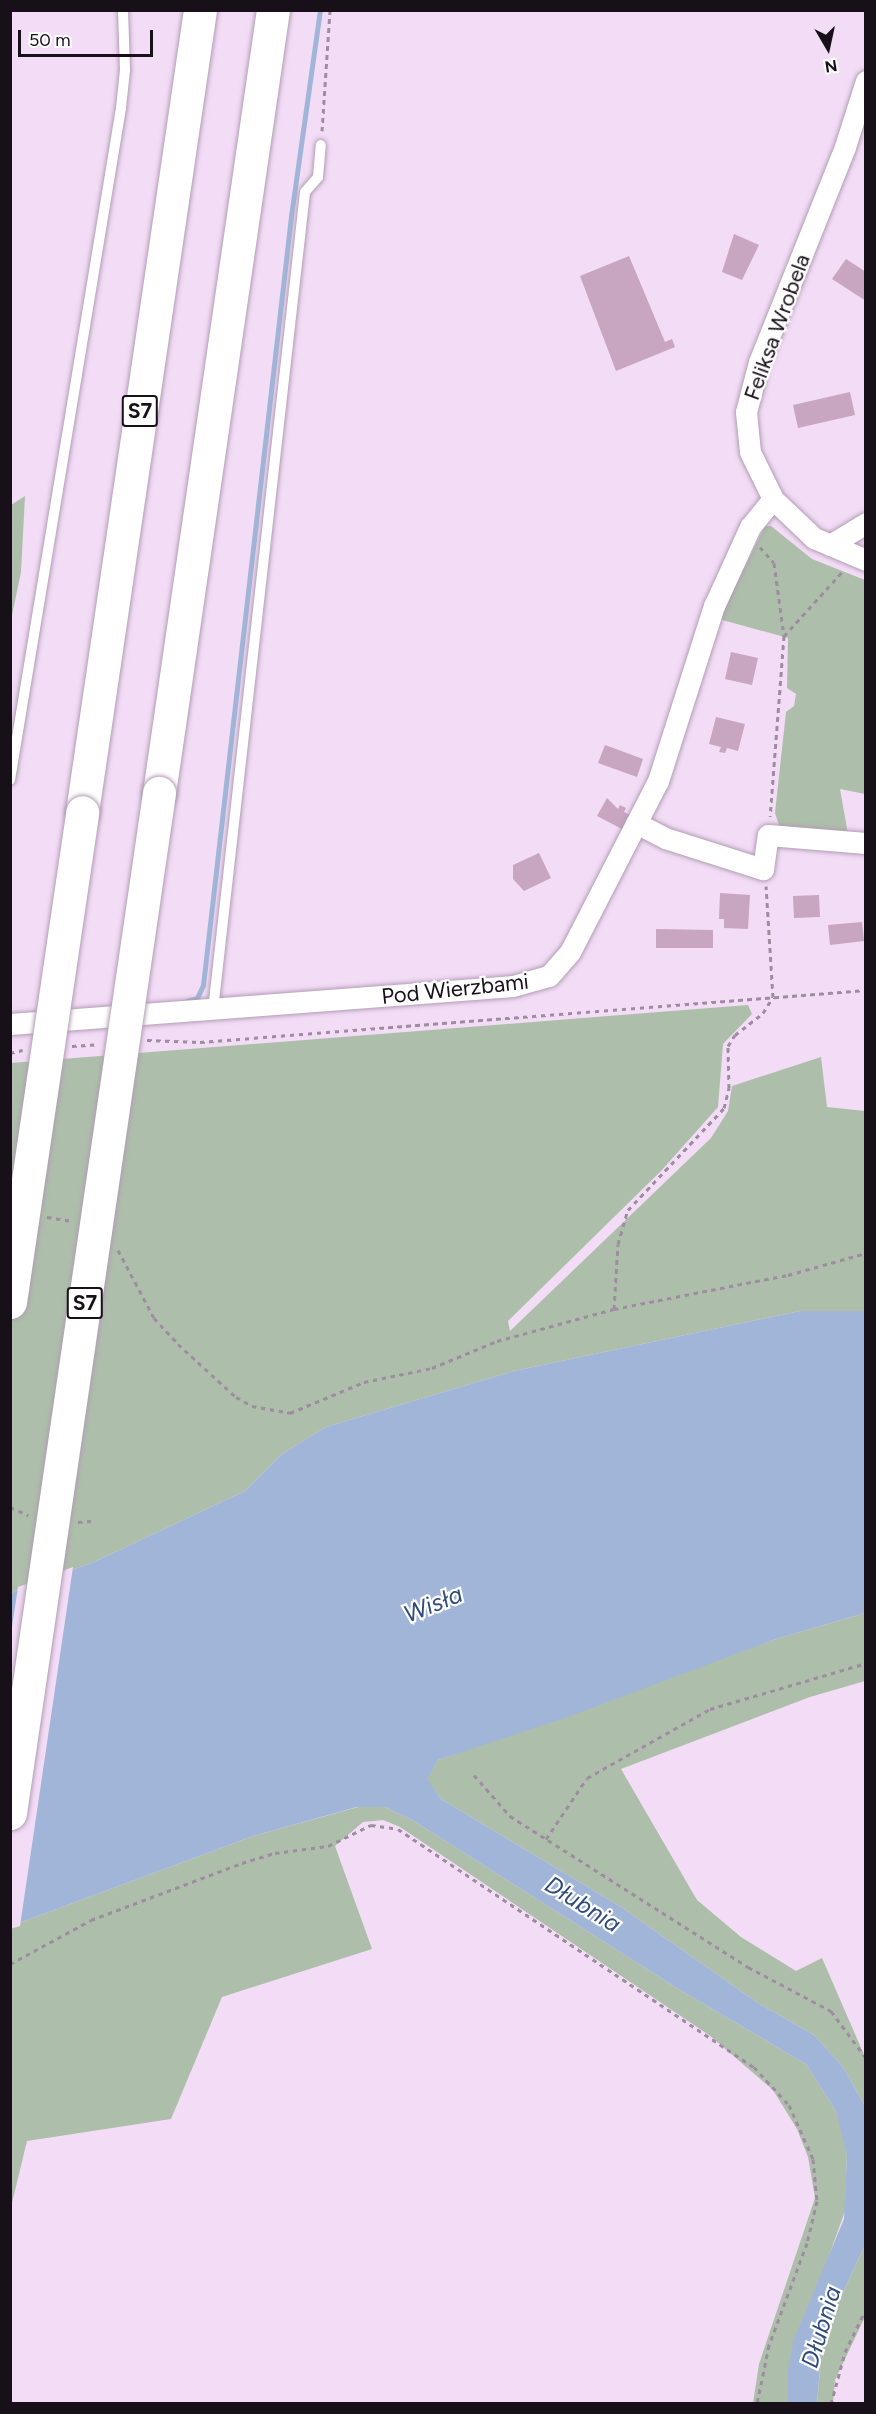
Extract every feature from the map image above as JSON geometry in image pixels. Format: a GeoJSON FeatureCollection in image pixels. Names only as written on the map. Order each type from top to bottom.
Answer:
{"type":"FeatureCollection","features":[{"type":"Feature","properties":{"kind":"highway","name":"S7"},"geometry":{"type":"LineString","coordinates":[[10,1302],[200,10]]}},
{"type":"Feature","properties":{"kind":"highway","name":"S7"},"geometry":{"type":"LineString","coordinates":[[10,1813],[273,10]]}},
{"type":"Feature","properties":{"kind":"street","name":"Feliksa Wrobela"},"geometry":{"type":"LineString","coordinates":[[866,81],[845,147],[750,391],[746,412],[750,452],[773,499],[799,526],[830,545],[866,560]]}},
{"type":"Feature","properties":{"kind":"street","name":"Pod Wierzbami"},"geometry":{"type":"LineString","coordinates":[[10,1024],[513,986],[541,980],[556,971],[570,951],[658,781],[714,606],[744,540],[759,514],[773,499]]}},
{"type":"Feature","properties":{"kind":"street"},"geometry":{"type":"LineString","coordinates":[[830,545],[866,523]]}},
{"type":"Feature","properties":{"kind":"street"},"geometry":{"type":"LineString","coordinates":[[636,823],[665,838],[764,870],[768,836],[866,843]]}},
{"type":"Feature","properties":{"kind":"lane"},"geometry":{"type":"LineString","coordinates":[[10,780],[121,108],[125,70],[123,10]]}},
{"type":"Feature","properties":{"kind":"lane"},"geometry":{"type":"LineString","coordinates":[[213,1010],[305,192],[318,177],[321,145]]}},
{"type":"Feature","properties":{"kind":"path"},"geometry":{"type":"LineString","coordinates":[[321,145],[330,10]]}},
{"type":"Feature","properties":{"kind":"path"},"geometry":{"type":"LineString","coordinates":[[744,540],[769,553],[774,563],[784,636],[768,836]]}},
{"type":"Feature","properties":{"kind":"path"},"geometry":{"type":"LineString","coordinates":[[784,636],[845,568]]}},
{"type":"Feature","properties":{"kind":"path"},"geometry":{"type":"LineString","coordinates":[[614,1309],[618,1244],[628,1210],[724,1108],[729,1088],[728,1047],[735,1035],[763,1013],[773,997],[764,870]]}},
{"type":"Feature","properties":{"kind":"path"},"geometry":{"type":"LineString","coordinates":[[145,1041],[200,1041],[866,990]]}},
{"type":"Feature","properties":{"kind":"path"},"geometry":{"type":"LineString","coordinates":[[65,1047],[111,1043]]}},
{"type":"Feature","properties":{"kind":"path"},"geometry":{"type":"LineString","coordinates":[[10,1053],[30,1050]]}},
{"type":"Feature","properties":{"kind":"path"},"geometry":{"type":"LineString","coordinates":[[122,1254],[154,1318],[178,1344],[236,1397],[252,1406],[290,1413],[364,1382],[410,1370],[432,1368],[497,1341],[614,1309],[788,1275],[866,1253]]}},
{"type":"Feature","properties":{"kind":"path"},"geometry":{"type":"LineString","coordinates":[[546,1839],[587,1778],[710,1709],[866,1664]]}},
{"type":"Feature","properties":{"kind":"path"},"geometry":{"type":"LineString","coordinates":[[474,1775],[510,1816],[756,1972],[831,2011],[866,2058]]}},
{"type":"Feature","properties":{"kind":"path"},"geometry":{"type":"LineString","coordinates":[[10,1964],[91,1920],[242,1863],[275,1853],[328,1846],[371,1825],[398,1829],[754,2067],[789,2105],[810,2147],[817,2201],[807,2243],[769,2345],[757,2403]]}},
{"type":"Feature","properties":{"kind":"path"},"geometry":{"type":"LineString","coordinates":[[831,2403],[845,2352],[866,2309]]}},
{"type":"Feature","properties":{"kind":"green space"},"geometry":{"type":"Polygon","coordinates":[[[25,496],[21,572],[11,620],[11,505],[25,496]]]}},
{"type":"Feature","properties":{"kind":"green space"},"geometry":{"type":"Polygon","coordinates":[[[765,526],[771,526],[812,559],[865,580],[865,794],[840,789],[848,834],[780,828],[775,813],[786,712],[794,706],[796,694],[787,688],[788,638],[719,619],[765,526]]]}},
{"type":"Feature","properties":{"kind":"green space"},"geometry":{"type":"Polygon","coordinates":[[[748,1005],[752,1014],[723,1044],[718,1107],[661,1171],[508,1321],[510,1331],[711,1138],[728,1111],[732,1086],[821,1057],[827,1107],[865,1111],[865,1311],[800,1311],[514,1371],[326,1427],[282,1454],[245,1491],[94,1562],[11,1593],[11,1063],[748,1005]]]}},
{"type":"Feature","properties":{"kind":"green space"},"geometry":{"type":"Polygon","coordinates":[[[865,1613],[865,1681],[810,1697],[621,1769],[697,1900],[741,1937],[796,1971],[822,1958],[865,2057],[865,2106],[843,2067],[814,2035],[758,2003],[621,1907],[441,1799],[426,1779],[438,1760],[776,1639],[865,1613]]]}},
{"type":"Feature","properties":{"kind":"green space"},"geometry":{"type":"Polygon","coordinates":[[[362,1806],[385,1807],[414,1821],[680,1990],[806,2064],[836,2111],[843,2133],[847,2155],[845,2211],[788,2370],[788,2403],[753,2403],[759,2364],[815,2198],[808,2157],[797,2129],[773,2090],[709,2035],[400,1827],[383,1820],[363,1822],[335,1846],[372,1949],[222,1997],[171,2119],[27,2141],[11,2207],[11,1926],[253,1836],[362,1806]]]}},
{"type":"Feature","properties":{"kind":"green space"},"geometry":{"type":"Polygon","coordinates":[[[865,2245],[865,2317],[835,2380],[833,2403],[817,2404],[823,2335],[865,2245]]]}},
{"type":"Feature","properties":{"kind":"water"},"geometry":{"type":"Polygon","coordinates":[[[800,1311],[865,1311],[865,1613],[776,1639],[573,1715],[438,1760],[427,1779],[441,1799],[621,1907],[758,2003],[814,2035],[843,2067],[865,2106],[865,2245],[823,2335],[817,2403],[788,2403],[788,2370],[794,2339],[844,2219],[847,2155],[836,2111],[806,2064],[680,1990],[414,1821],[385,1807],[357,1807],[253,1836],[11,1926],[11,1593],[94,1562],[245,1491],[282,1454],[326,1427],[514,1371],[800,1311]]]}},
{"type":"Feature","properties":{"kind":"pier"},"geometry":{"type":"Polygon","coordinates":[[[73,1567],[20,1926],[10,1929],[10,1640],[18,1587],[73,1567]]]}},
{"type":"Feature","properties":{"kind":"building"},"geometry":{"type":"Polygon","coordinates":[[[734,234],[759,245],[742,280],[722,272],[734,234]]]}},
{"type":"Feature","properties":{"kind":"building"},"geometry":{"type":"Polygon","coordinates":[[[629,256],[665,342],[672,339],[675,347],[616,371],[580,276],[629,256]]]}},
{"type":"Feature","properties":{"kind":"building"},"geometry":{"type":"Polygon","coordinates":[[[846,259],[866,272],[866,301],[832,279],[846,259]]]}},
{"type":"Feature","properties":{"kind":"building"},"geometry":{"type":"Polygon","coordinates":[[[850,392],[855,415],[798,428],[793,405],[850,392]]]}},
{"type":"Feature","properties":{"kind":"building"},"geometry":{"type":"Polygon","coordinates":[[[731,652],[758,658],[752,685],[725,679],[731,652]]]}},
{"type":"Feature","properties":{"kind":"building"},"geometry":{"type":"Polygon","coordinates":[[[716,717],[745,724],[738,751],[727,748],[725,753],[719,752],[721,747],[709,744],[716,717]]]}},
{"type":"Feature","properties":{"kind":"building"},"geometry":{"type":"Polygon","coordinates":[[[605,745],[643,759],[637,777],[598,763],[605,745]]]}},
{"type":"Feature","properties":{"kind":"building"},"geometry":{"type":"Polygon","coordinates":[[[607,798],[618,809],[620,805],[626,808],[624,812],[630,815],[622,829],[597,816],[607,798]]]}},
{"type":"Feature","properties":{"kind":"building"},"geometry":{"type":"Polygon","coordinates":[[[539,853],[551,878],[524,891],[513,879],[513,865],[539,853]]]}},
{"type":"Feature","properties":{"kind":"building"},"geometry":{"type":"Polygon","coordinates":[[[720,893],[750,895],[748,929],[724,928],[724,919],[719,919],[720,893]]]}},
{"type":"Feature","properties":{"kind":"building"},"geometry":{"type":"Polygon","coordinates":[[[819,895],[820,917],[794,918],[793,896],[819,895]]]}},
{"type":"Feature","properties":{"kind":"building"},"geometry":{"type":"Polygon","coordinates":[[[862,922],[864,941],[830,945],[828,925],[862,922]]]}},
{"type":"Feature","properties":{"kind":"building"},"geometry":{"type":"Polygon","coordinates":[[[656,929],[713,930],[713,948],[656,948],[656,929]]]}},
{"type":"Feature","properties":{"kind":"waterway"},"geometry":{"type":"LineString","coordinates":[[187,1001],[197,998],[203,985],[291,216],[320,10]]}},
{"type":"Feature","properties":{"kind":"water label","name":"Wisła"},"geometry":{"type":"Point","coordinates":[433,1604]}},
{"type":"Feature","properties":{"kind":"water label","name":"Dłubnia"},"geometry":{"type":"Point","coordinates":[583,1904]}},
{"type":"Feature","properties":{"kind":"water label","name":"Dłubnia"},"geometry":{"type":"Point","coordinates":[821,2327]}}]}
